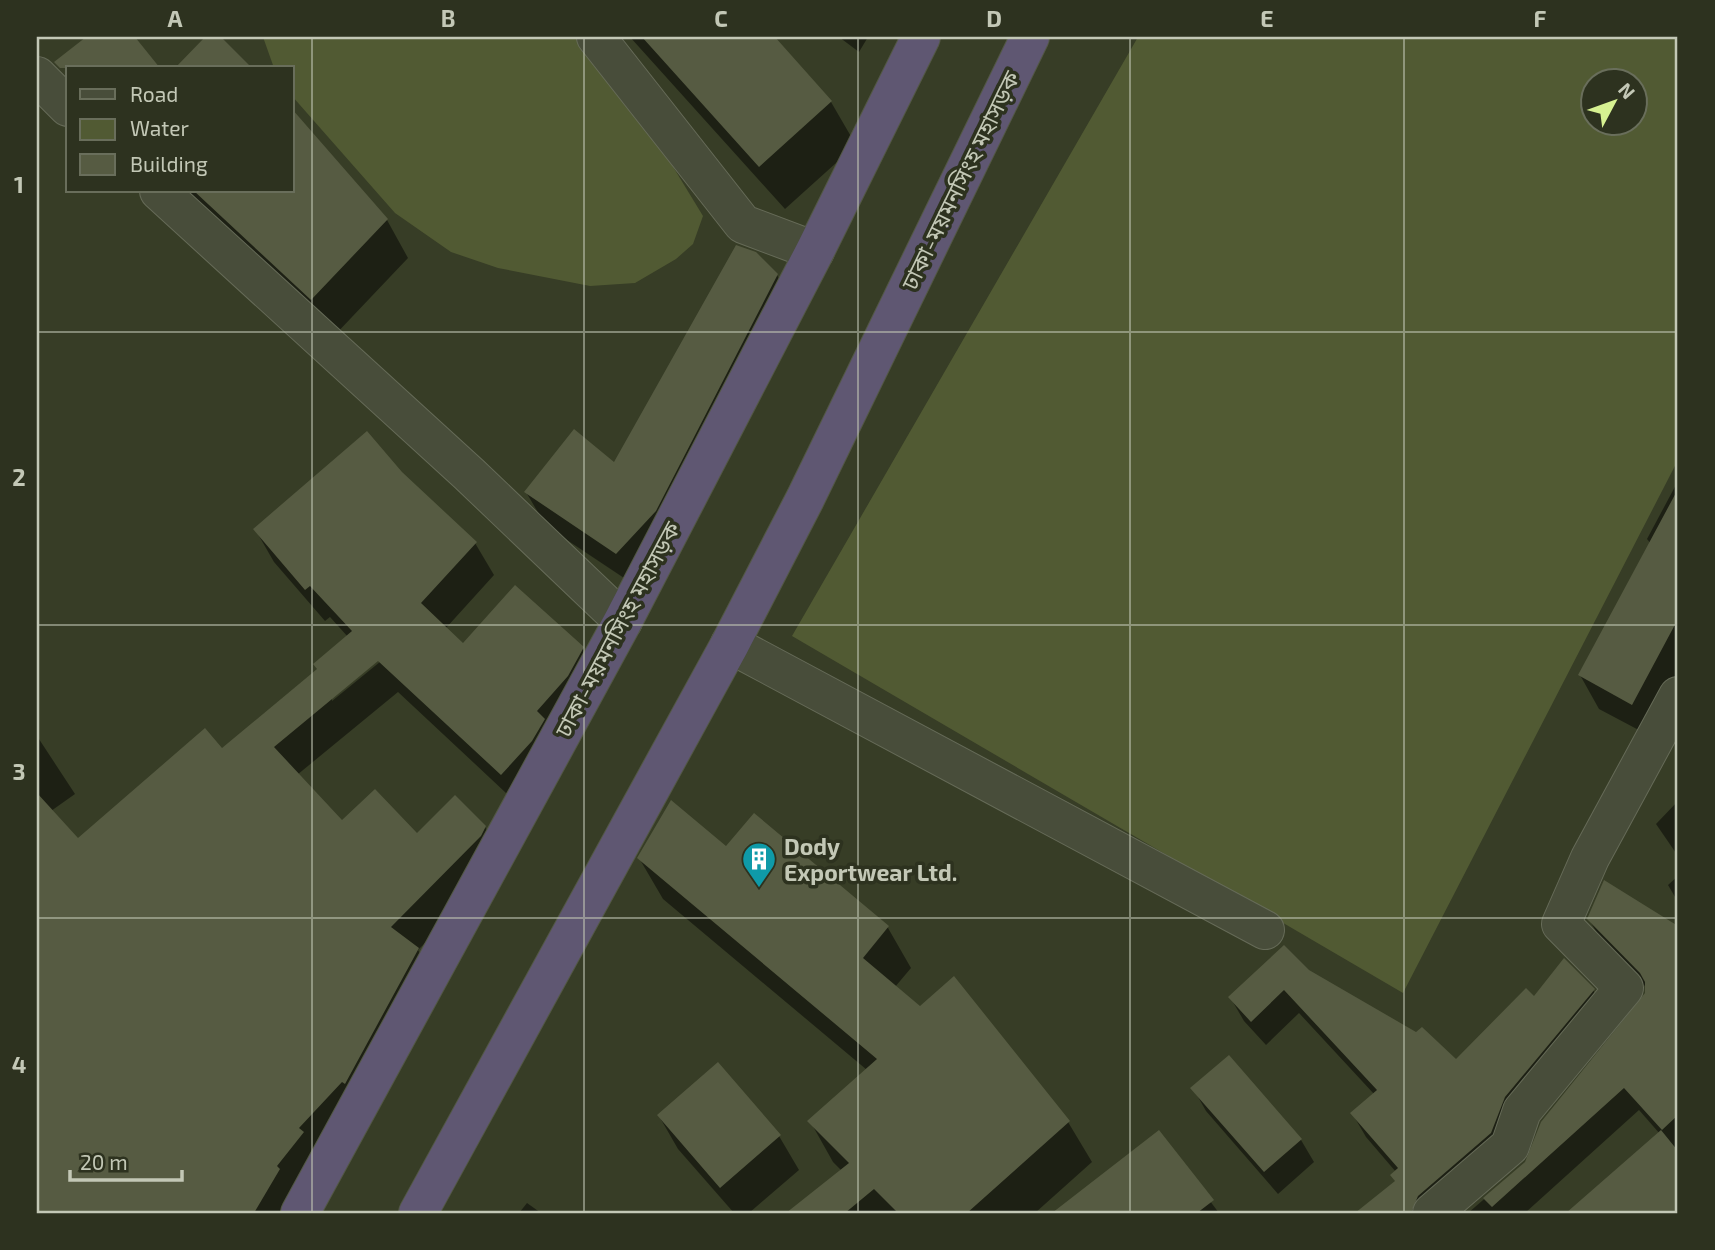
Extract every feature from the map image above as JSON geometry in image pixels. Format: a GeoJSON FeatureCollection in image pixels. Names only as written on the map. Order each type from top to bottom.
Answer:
{"type":"FeatureCollection","features":[{"type":"Feature","properties":{"kind":"highway","name":"ঢাকা-ময়মনসিংহ মহাসড়ক"},"geometry":{"type":"LineString","coordinates":[[300,1213],[623,621],[815,251],[921,37]]}},
{"type":"Feature","properties":{"kind":"highway","name":"ঢাকা-ময়মনসিংহ মহাসড়ক"},"geometry":{"type":"LineString","coordinates":[[418,1213],[730,644],[805,499],[1030,37]]}},
{"type":"Feature","properties":{"kind":"street"},"geometry":{"type":"LineString","coordinates":[[596,37],[743,224],[815,251]]}},
{"type":"Feature","properties":{"kind":"street"},"geometry":{"type":"LineString","coordinates":[[37,76],[66,105]]}},
{"type":"Feature","properties":{"kind":"street"},"geometry":{"type":"LineString","coordinates":[[160,192],[469,474],[623,621]]}},
{"type":"Feature","properties":{"kind":"street"},"geometry":{"type":"LineString","coordinates":[[730,644],[1265,930]]}},
{"type":"Feature","properties":{"kind":"street"},"geometry":{"type":"LineString","coordinates":[[1432,1213],[1510,1146],[1522,1111],[1624,988],[1561,924],[1590,858],[1678,696]]}},
{"type":"Feature","properties":{"kind":"water"},"geometry":{"type":"Polygon","coordinates":[[[263,37],[575,37],[661,147],[703,216],[693,244],[676,259],[635,283],[590,286],[498,268],[451,252],[395,213],[294,98],[294,66],[273,66],[263,37]]]}},
{"type":"Feature","properties":{"kind":"water"},"geometry":{"type":"Polygon","coordinates":[[[1138,37],[1678,37],[1678,460],[1403,993],[792,636],[1138,37]]]}},
{"type":"Feature","properties":{"kind":"building"},"geometry":{"type":"Polygon","coordinates":[[[86,37],[135,37],[158,66],[60,68],[54,62],[86,37]]]}},
{"type":"Feature","properties":{"kind":"building"},"geometry":{"type":"Polygon","coordinates":[[[205,37],[221,37],[250,66],[177,66],[205,37]]]}},
{"type":"Feature","properties":{"kind":"building"},"geometry":{"type":"Polygon","coordinates":[[[642,37],[775,37],[832,101],[759,167],[642,37]]]}},
{"type":"Feature","properties":{"kind":"building"},"geometry":{"type":"Polygon","coordinates":[[[294,111],[388,219],[311,300],[195,192],[294,192],[294,111]]]}},
{"type":"Feature","properties":{"kind":"building"},"geometry":{"type":"Polygon","coordinates":[[[736,245],[756,252],[778,274],[656,511],[616,554],[524,492],[574,429],[614,462],[736,245]]]}},
{"type":"Feature","properties":{"kind":"building"},"geometry":{"type":"Polygon","coordinates":[[[367,431],[402,472],[477,542],[421,603],[463,643],[515,585],[584,647],[568,676],[537,711],[545,719],[532,741],[501,775],[378,661],[274,747],[342,820],[375,789],[417,833],[455,795],[486,826],[481,836],[391,927],[419,948],[345,1084],[342,1082],[299,1128],[304,1132],[277,1166],[280,1169],[254,1213],[37,1213],[37,793],[78,838],[205,728],[222,748],[317,669],[313,664],[352,631],[310,586],[305,590],[253,529],[367,431]]]}},
{"type":"Feature","properties":{"kind":"building"},"geometry":{"type":"Polygon","coordinates":[[[1678,489],[1678,619],[1632,705],[1578,675],[1678,489]]]}},
{"type":"Feature","properties":{"kind":"building"},"geometry":{"type":"Polygon","coordinates":[[[671,800],[726,846],[754,813],[889,926],[863,958],[920,1006],[954,976],[1070,1121],[967,1213],[898,1213],[874,1189],[845,1213],[786,1213],[849,1163],[807,1121],[877,1059],[637,858],[671,800]]]}},
{"type":"Feature","properties":{"kind":"building"},"geometry":{"type":"Polygon","coordinates":[[[1604,880],[1678,926],[1678,1115],[1662,1130],[1624,1088],[1492,1207],[1483,1198],[1525,1162],[1541,1122],[1645,993],[1645,982],[1640,973],[1587,919],[1604,880]]]}},
{"type":"Feature","properties":{"kind":"building"},"geometry":{"type":"Polygon","coordinates":[[[1284,945],[1309,970],[1416,1032],[1422,1027],[1456,1059],[1526,988],[1534,996],[1564,958],[1595,989],[1505,1097],[1491,1133],[1418,1196],[1411,1213],[1355,1213],[1395,1181],[1390,1175],[1398,1168],[1350,1113],[1377,1090],[1284,990],[1251,1022],[1228,997],[1284,945]]]}},
{"type":"Feature","properties":{"kind":"building"},"geometry":{"type":"Polygon","coordinates":[[[1229,1055],[1302,1139],[1264,1172],[1190,1088],[1229,1055]]]}},
{"type":"Feature","properties":{"kind":"building"},"geometry":{"type":"Polygon","coordinates":[[[718,1062],[781,1135],[720,1188],[657,1115],[718,1062]]]}},
{"type":"Feature","properties":{"kind":"building"},"geometry":{"type":"Polygon","coordinates":[[[1159,1130],[1214,1200],[1197,1213],[1052,1213],[1159,1130]]]}},
{"type":"Feature","properties":{"kind":"building"},"geometry":{"type":"Polygon","coordinates":[[[1661,1130],[1678,1151],[1678,1213],[1566,1213],[1661,1130]]]}},
{"type":"Feature","properties":{"kind":"place","name":"Dody Exportwear Ltd."},"geometry":{"type":"Point","coordinates":[759,889]}}]}
